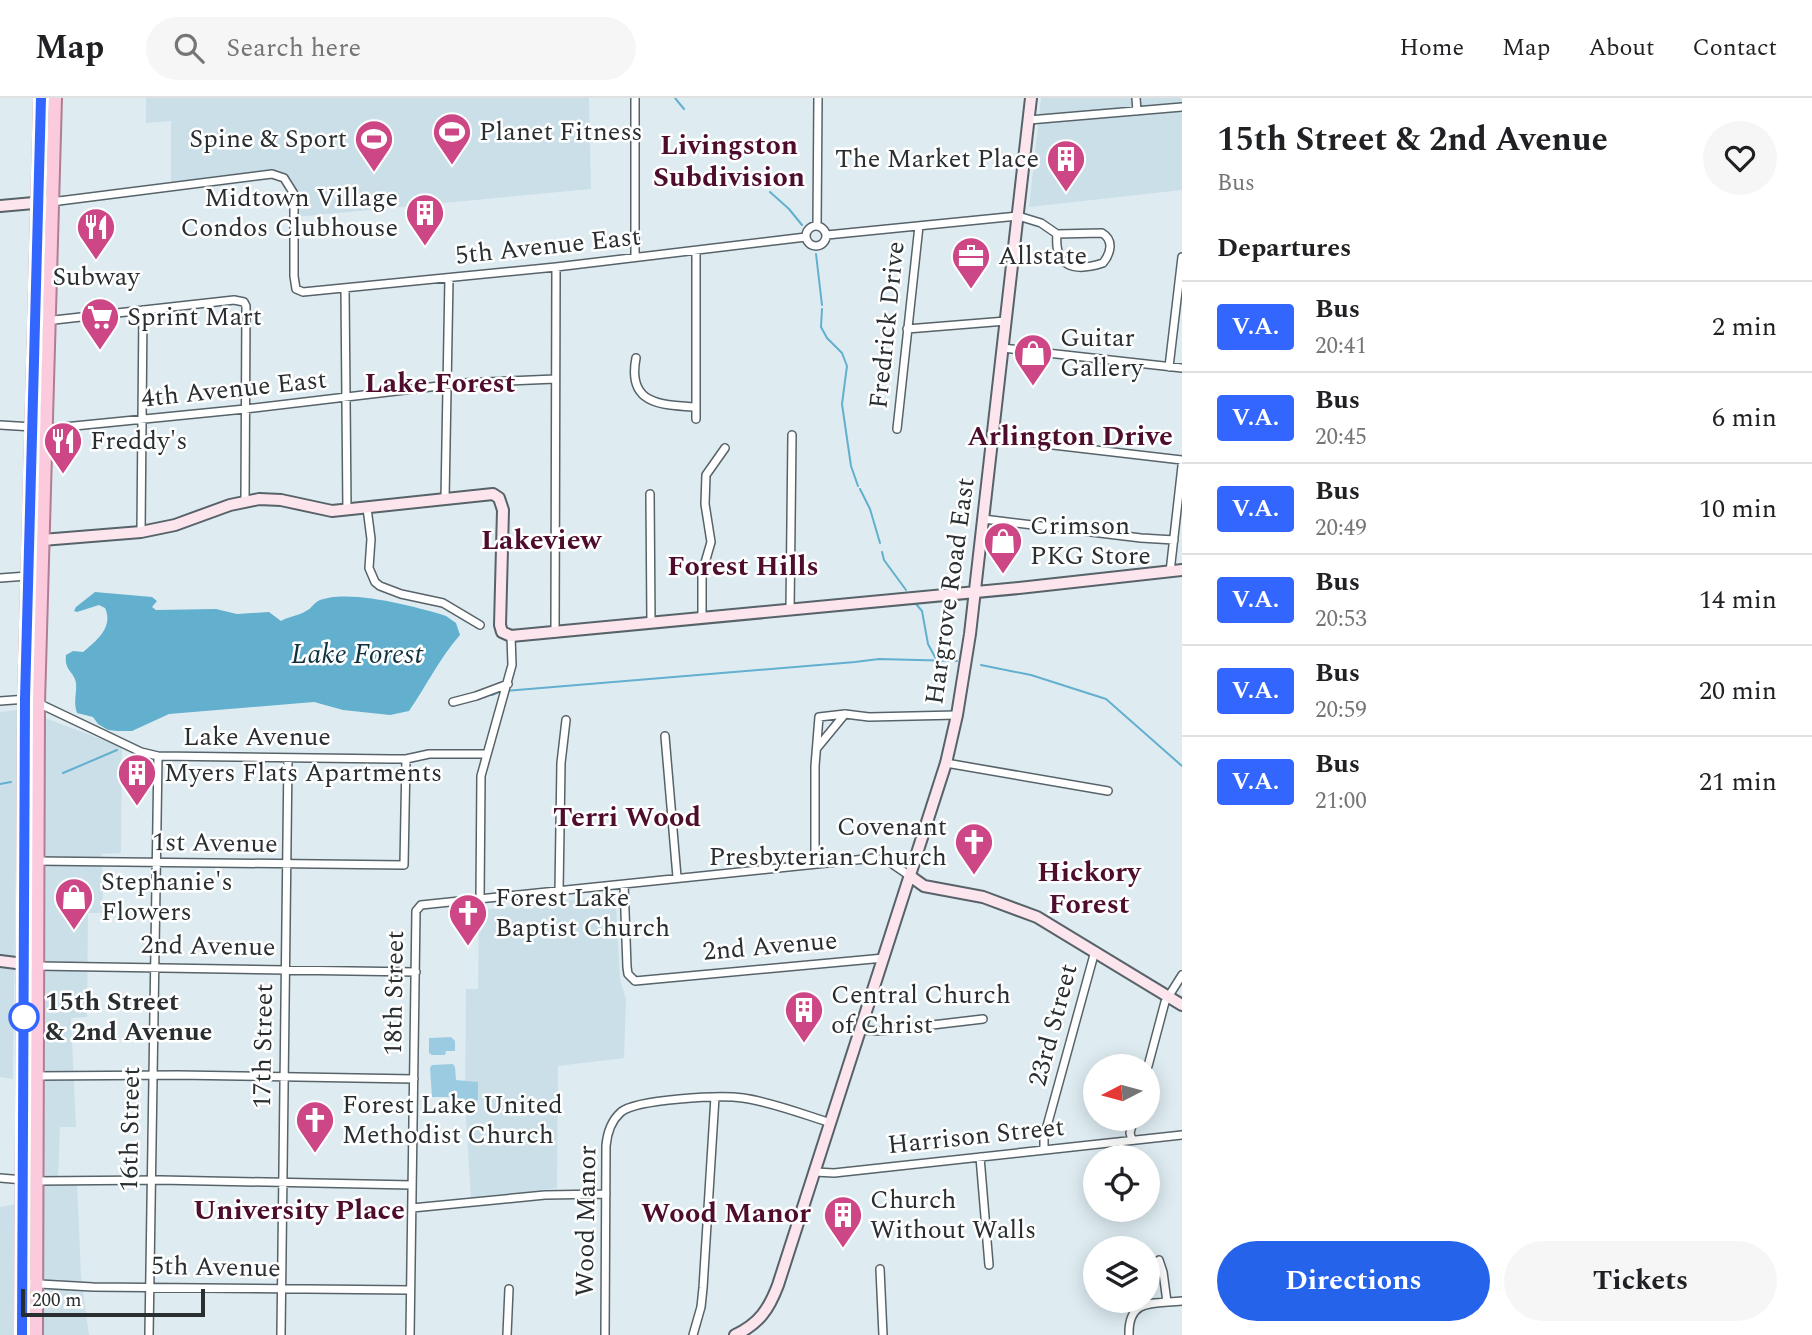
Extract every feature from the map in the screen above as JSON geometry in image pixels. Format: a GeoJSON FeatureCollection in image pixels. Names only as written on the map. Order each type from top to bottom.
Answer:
{"type":"FeatureCollection","features":[{"type":"Feature","properties":{"kind":"main road"},"geometry":{"type":"LineString","coordinates":[[36,541],[32,427],[41,321],[44,202],[41,98]]}},
{"type":"Feature","properties":{"kind":"main road"},"geometry":{"type":"LineString","coordinates":[[44,202],[55,98]]}},
{"type":"Feature","properties":{"kind":"main road"},"geometry":{"type":"LineString","coordinates":[[36,1335],[36,1284],[29,1180],[32,861],[38,704],[35,576],[45,429],[41,321]]}},
{"type":"Feature","properties":{"kind":"main road"},"geometry":{"type":"LineString","coordinates":[[32,861],[25,699],[35,576]]}},
{"type":"Feature","properties":{"kind":"main road"},"geometry":{"type":"LineString","coordinates":[[22,1335],[22,1283],[37,1076],[31,965]]}},
{"type":"Feature","properties":{"kind":"street"},"geometry":{"type":"LineString","coordinates":[[635,98],[635,257]]}},
{"type":"Feature","properties":{"kind":"street"},"geometry":{"type":"LineString","coordinates":[[817,226],[818,98]]}},
{"type":"Feature","properties":{"kind":"street","name":"Hargrove Road East"},"geometry":{"type":"LineString","coordinates":[[742,1334],[761,1319],[773,1299],[946,763],[957,715],[975,593],[1031,98]]}},
{"type":"Feature","properties":{"kind":"street"},"geometry":{"type":"LineString","coordinates":[[1136,98],[1138,111]]}},
{"type":"Feature","properties":{"kind":"street"},"geometry":{"type":"LineString","coordinates":[[1029,120],[1182,107]]}},
{"type":"Feature","properties":{"kind":"street","name":"5th Avenue East"},"geometry":{"type":"LineString","coordinates":[[44,202],[272,174],[284,178],[294,194],[296,289],[303,292],[556,267],[806,237]]}},
{"type":"Feature","properties":{"kind":"street"},"geometry":{"type":"LineString","coordinates":[[0,206],[44,202]]}},
{"type":"Feature","properties":{"kind":"street"},"geometry":{"type":"LineString","coordinates":[[827,235],[1018,215],[1041,223],[1057,234],[1102,233],[1111,243],[1108,258],[1103,264],[1067,265],[1058,255],[1057,234]]}},
{"type":"Feature","properties":{"kind":"street"},"geometry":{"type":"LineString","coordinates":[[817,226],[824,229],[827,235],[825,243],[818,247],[811,245],[806,237],[808,230],[817,226]]}},
{"type":"Feature","properties":{"kind":"street","name":"Fredrick Drive"},"geometry":{"type":"LineString","coordinates":[[897,429],[919,226]]}},
{"type":"Feature","properties":{"kind":"street"},"geometry":{"type":"LineString","coordinates":[[696,251],[696,419]]}},
{"type":"Feature","properties":{"kind":"street"},"geometry":{"type":"LineString","coordinates":[[1169,367],[1182,257]]}},
{"type":"Feature","properties":{"kind":"street"},"geometry":{"type":"LineString","coordinates":[[555,633],[556,267]]}},
{"type":"Feature","properties":{"kind":"street"},"geometry":{"type":"LineString","coordinates":[[445,499],[449,278]]}},
{"type":"Feature","properties":{"kind":"street"},"geometry":{"type":"LineString","coordinates":[[345,289],[347,510]]}},
{"type":"Feature","properties":{"kind":"street"},"geometry":{"type":"LineString","coordinates":[[41,321],[240,300],[246,306],[245,501]]}},
{"type":"Feature","properties":{"kind":"street"},"geometry":{"type":"LineString","coordinates":[[141,532],[143,310]]}},
{"type":"Feature","properties":{"kind":"street"},"geometry":{"type":"LineString","coordinates":[[907,329],[1006,321]]}},
{"type":"Feature","properties":{"kind":"street"},"geometry":{"type":"LineString","coordinates":[[1003,348],[1182,368]]}},
{"type":"Feature","properties":{"kind":"street"},"geometry":{"type":"LineString","coordinates":[[636,358],[635,380],[641,393],[653,402],[695,407]]}},
{"type":"Feature","properties":{"kind":"street","name":"4th Avenue East"},"geometry":{"type":"LineString","coordinates":[[0,425],[45,429],[493,381],[555,379]]}},
{"type":"Feature","properties":{"kind":"street"},"geometry":{"type":"LineString","coordinates":[[790,610],[792,435]]}},
{"type":"Feature","properties":{"kind":"street"},"geometry":{"type":"LineString","coordinates":[[993,438],[1182,460]]}},
{"type":"Feature","properties":{"kind":"street"},"geometry":{"type":"LineString","coordinates":[[702,618],[702,573],[711,542],[705,505],[706,475],[726,447]]}},
{"type":"Feature","properties":{"kind":"street"},"geometry":{"type":"LineString","coordinates":[[1170,572],[1182,466]]}},
{"type":"Feature","properties":{"kind":"street"},"geometry":{"type":"LineString","coordinates":[[36,541],[141,532],[175,526],[245,501],[281,500],[325,510],[347,510],[493,494],[503,504],[500,625],[502,632],[511,636],[975,593],[1182,570]]}},
{"type":"Feature","properties":{"kind":"street"},"geometry":{"type":"LineString","coordinates":[[650,494],[651,622]]}},
{"type":"Feature","properties":{"kind":"street"},"geometry":{"type":"LineString","coordinates":[[367,508],[371,539],[369,568],[374,582],[401,594],[443,603],[480,625]]}},
{"type":"Feature","properties":{"kind":"street"},"geometry":{"type":"LineString","coordinates":[[983,519],[1174,540]]}},
{"type":"Feature","properties":{"kind":"street"},"geometry":{"type":"LineString","coordinates":[[0,578],[35,576]]}},
{"type":"Feature","properties":{"kind":"street"},"geometry":{"type":"LineString","coordinates":[[511,636],[512,665],[480,784],[480,899],[876,858],[891,863],[924,886],[983,897],[1037,917],[1182,1005]]}},
{"type":"Feature","properties":{"kind":"street"},"geometry":{"type":"LineString","coordinates":[[453,702],[508,684]]}},
{"type":"Feature","properties":{"kind":"street"},"geometry":{"type":"LineString","coordinates":[[0,701],[25,699]]}},
{"type":"Feature","properties":{"kind":"street","name":"Lake Avenue"},"geometry":{"type":"LineString","coordinates":[[25,699],[141,752],[158,756],[406,759],[429,754],[486,754]]}},
{"type":"Feature","properties":{"kind":"street"},"geometry":{"type":"LineString","coordinates":[[817,748],[845,714]]}},
{"type":"Feature","properties":{"kind":"street"},"geometry":{"type":"LineString","coordinates":[[815,863],[819,717],[845,714],[861,717],[957,715]]}},
{"type":"Feature","properties":{"kind":"street"},"geometry":{"type":"LineString","coordinates":[[559,891],[561,763],[566,720]]}},
{"type":"Feature","properties":{"kind":"street"},"geometry":{"type":"LineString","coordinates":[[664,736],[677,877]]}},
{"type":"Feature","properties":{"kind":"street","name":"16th Street"},"geometry":{"type":"LineString","coordinates":[[149,1335],[158,756]]}},
{"type":"Feature","properties":{"kind":"street","name":"17th Street"},"geometry":{"type":"LineString","coordinates":[[281,1335],[288,758]]}},
{"type":"Feature","properties":{"kind":"street","name":"1st Avenue"},"geometry":{"type":"LineString","coordinates":[[32,861],[404,865],[406,759]]}},
{"type":"Feature","properties":{"kind":"street"},"geometry":{"type":"LineString","coordinates":[[946,763],[1108,791]]}},
{"type":"Feature","properties":{"kind":"street","name":"2nd Avenue"},"geometry":{"type":"LineString","coordinates":[[624,884],[626,967],[628,974],[635,981],[884,958]]}},
{"type":"Feature","properties":{"kind":"street","name":"18th Street"},"geometry":{"type":"LineString","coordinates":[[410,1335],[416,911],[421,905],[480,899]]}},
{"type":"Feature","properties":{"kind":"street","name":"23rd Street"},"geometry":{"type":"LineString","coordinates":[[1044,1150],[1044,1137],[1095,951]]}},
{"type":"Feature","properties":{"kind":"street","name":"2nd Avenue"},"geometry":{"type":"LineString","coordinates":[[0,961],[31,965],[416,972]]}},
{"type":"Feature","properties":{"kind":"street"},"geometry":{"type":"LineString","coordinates":[[1151,1054],[1167,996],[1182,975]]}},
{"type":"Feature","properties":{"kind":"street"},"geometry":{"type":"LineString","coordinates":[[860,1030],[881,1031],[984,1019]]}},
{"type":"Feature","properties":{"kind":"street"},"geometry":{"type":"LineString","coordinates":[[37,1076],[414,1079]]}},
{"type":"Feature","properties":{"kind":"street"},"geometry":{"type":"LineString","coordinates":[[693,1335],[703,1288],[715,1097]]}},
{"type":"Feature","properties":{"kind":"street","name":"Wood Manor"},"geometry":{"type":"LineString","coordinates":[[606,1335],[607,1138],[620,1113],[647,1103],[715,1097],[753,1100],[831,1123]]}},
{"type":"Feature","properties":{"kind":"street"},"geometry":{"type":"LineString","coordinates":[[1131,1131],[1132,1140]]}},
{"type":"Feature","properties":{"kind":"street","name":"Harrison Street"},"geometry":{"type":"LineString","coordinates":[[815,1172],[834,1173],[1182,1135]]}},
{"type":"Feature","properties":{"kind":"street"},"geometry":{"type":"LineString","coordinates":[[980,1157],[989,1265]]}},
{"type":"Feature","properties":{"kind":"street"},"geometry":{"type":"LineString","coordinates":[[0,1178],[412,1185]]}},
{"type":"Feature","properties":{"kind":"street"},"geometry":{"type":"LineString","coordinates":[[412,1208],[545,1195],[606,1194]]}},
{"type":"Feature","properties":{"kind":"street"},"geometry":{"type":"LineString","coordinates":[[1160,1263],[1167,1302]]}},
{"type":"Feature","properties":{"kind":"street"},"geometry":{"type":"LineString","coordinates":[[880,1269],[883,1335]]}},
{"type":"Feature","properties":{"kind":"street","name":"5th Avenue"},"geometry":{"type":"LineString","coordinates":[[22,1283],[410,1290]]}},
{"type":"Feature","properties":{"kind":"street"},"geometry":{"type":"LineString","coordinates":[[508,1335],[509,1289]]}},
{"type":"Feature","properties":{"kind":"street"},"geometry":{"type":"LineString","coordinates":[[1129,1335],[1130,1316],[1134,1309],[1182,1301]]}},
{"type":"Feature","properties":{"kind":"shaded area"},"geometry":{"type":"Polygon","coordinates":[[[146,98],[589,98],[591,189],[295,217],[294,194],[277,175],[171,187],[171,121],[146,123],[146,98]]]}},
{"type":"Feature","properties":{"kind":"shaded area"},"geometry":{"type":"Polygon","coordinates":[[[1041,98],[1182,98],[1182,190],[1029,207],[1041,98]]]}},
{"type":"Feature","properties":{"kind":"shaded area"},"geometry":{"type":"Polygon","coordinates":[[[18,710],[13,1079],[0,1077],[0,712],[18,710]]]}},
{"type":"Feature","properties":{"kind":"shaded area"},"geometry":{"type":"Polygon","coordinates":[[[45,718],[122,747],[121,853],[102,854],[103,913],[88,913],[87,1017],[71,1018],[76,1127],[60,1127],[58,1181],[77,1182],[81,1276],[89,1335],[41,1335],[45,718]]]}},
{"type":"Feature","properties":{"kind":"shaded area"},"geometry":{"type":"Polygon","coordinates":[[[607,896],[614,898],[616,905],[620,980],[626,999],[624,1058],[558,1066],[557,1188],[471,1199],[465,1102],[466,989],[478,989],[479,910],[607,896]]]}},
{"type":"Feature","properties":{"kind":"shaded area"},"geometry":{"type":"Polygon","coordinates":[[[451,1037],[455,1041],[455,1051],[446,1051],[445,1055],[429,1053],[429,1038],[451,1037]]]}},
{"type":"Feature","properties":{"kind":"shaded area"},"geometry":{"type":"Polygon","coordinates":[[[453,1064],[456,1080],[478,1082],[478,1100],[456,1100],[456,1094],[454,1097],[432,1097],[430,1068],[432,1065],[453,1064]]]}},
{"type":"Feature","properties":{"kind":"shaded area"},"geometry":{"type":"Polygon","coordinates":[[[17,1204],[15,1335],[0,1335],[0,1207],[17,1204]]]}},
{"type":"Feature","properties":{"kind":"water","name":"Lake Forest"},"geometry":{"type":"Polygon","coordinates":[[[95,592],[152,597],[157,601],[152,607],[156,610],[216,609],[237,614],[269,612],[281,621],[308,610],[318,601],[346,597],[364,598],[446,616],[456,623],[460,635],[409,711],[390,715],[343,710],[314,702],[169,714],[132,731],[108,730],[93,717],[77,713],[76,683],[66,660],[66,655],[73,651],[83,652],[105,627],[105,608],[99,605],[74,611],[95,592]]]}},
{"type":"Feature","properties":{"kind":"waterway"},"geometry":{"type":"LineString","coordinates":[[675,98],[684,109]]}},
{"type":"Feature","properties":{"kind":"waterway"},"geometry":{"type":"LineString","coordinates":[[770,192],[802,225]]}},
{"type":"Feature","properties":{"kind":"waterway"},"geometry":{"type":"LineString","coordinates":[[816,254],[822,305]]}},
{"type":"Feature","properties":{"kind":"waterway"},"geometry":{"type":"LineString","coordinates":[[822,309],[821,327],[827,338],[842,353],[847,366],[842,404],[851,466],[858,486]]}},
{"type":"Feature","properties":{"kind":"waterway"},"geometry":{"type":"LineString","coordinates":[[860,489],[870,509],[880,543]]}},
{"type":"Feature","properties":{"kind":"waterway"},"geometry":{"type":"LineString","coordinates":[[882,552],[884,560],[906,590]]}},
{"type":"Feature","properties":{"kind":"waterway"},"geometry":{"type":"LineString","coordinates":[[916,604],[922,611],[928,644],[936,659]]}},
{"type":"Feature","properties":{"kind":"waterway"},"geometry":{"type":"LineString","coordinates":[[506,691],[879,659],[957,661]]}},
{"type":"Feature","properties":{"kind":"waterway"},"geometry":{"type":"LineString","coordinates":[[981,665],[1031,675],[1106,699],[1182,766]]}},
{"type":"Feature","properties":{"kind":"waterway"},"geometry":{"type":"LineString","coordinates":[[492,695],[501,691]]}},
{"type":"Feature","properties":{"kind":"waterway"},"geometry":{"type":"LineString","coordinates":[[63,773],[117,750]]}},
{"type":"Feature","properties":{"kind":"waterway"},"geometry":{"type":"LineString","coordinates":[[0,784],[11,782]]}},
{"type":"Feature","properties":{"kind":"bus line","name":"V.A."},"geometry":{"type":"LineString","coordinates":[[22,1335],[25,699],[41,98]]}},
{"type":"Feature","properties":{"kind":"place","name":"Planet Fitness"},"geometry":{"type":"Point","coordinates":[452,166]}},
{"type":"Feature","properties":{"kind":"place","name":"Spine & Sport"},"geometry":{"type":"Point","coordinates":[374,173]}},
{"type":"Feature","properties":{"kind":"place","name":"The Market Place"},"geometry":{"type":"Point","coordinates":[1066,193]}},
{"type":"Feature","properties":{"kind":"place","name":"Midtown Village Condos Clubhouse"},"geometry":{"type":"Point","coordinates":[425,247]}},
{"type":"Feature","properties":{"kind":"place","name":"Subway"},"geometry":{"type":"Point","coordinates":[96,261]}},
{"type":"Feature","properties":{"kind":"place","name":"Allstate"},"geometry":{"type":"Point","coordinates":[971,290]}},
{"type":"Feature","properties":{"kind":"place","name":"Sprint Mart"},"geometry":{"type":"Point","coordinates":[100,351]}},
{"type":"Feature","properties":{"kind":"place","name":"Guitar Gallery"},"geometry":{"type":"Point","coordinates":[1033,387]}},
{"type":"Feature","properties":{"kind":"place","name":"Freddy's"},"geometry":{"type":"Point","coordinates":[63,475]}},
{"type":"Feature","properties":{"kind":"place","name":"Crimson PKG Store"},"geometry":{"type":"Point","coordinates":[1003,575]}},
{"type":"Feature","properties":{"kind":"place","name":"Myers Flats Apartments"},"geometry":{"type":"Point","coordinates":[137,807]}},
{"type":"Feature","properties":{"kind":"place","name":"Covenant Presbyterian Church"},"geometry":{"type":"Point","coordinates":[974,876]}},
{"type":"Feature","properties":{"kind":"place","name":"Stephanie's Flowers"},"geometry":{"type":"Point","coordinates":[74,931]}},
{"type":"Feature","properties":{"kind":"place","name":"Forest Lake Baptist Church"},"geometry":{"type":"Point","coordinates":[468,947]}},
{"type":"Feature","properties":{"kind":"place","name":"15th Street & 2nd Avenue"},"geometry":{"type":"Point","coordinates":[24,1017]}},
{"type":"Feature","properties":{"kind":"place","name":"Central Church of Christ"},"geometry":{"type":"Point","coordinates":[804,1044]}},
{"type":"Feature","properties":{"kind":"place","name":"Forest Lake United Methodist Church"},"geometry":{"type":"Point","coordinates":[315,1154]}},
{"type":"Feature","properties":{"kind":"place","name":"Church Without Walls"},"geometry":{"type":"Point","coordinates":[843,1249]}},
{"type":"Feature","properties":{"kind":"district","name":"Livingston Subdivision"},"geometry":{"type":"Point","coordinates":[729,161]}},
{"type":"Feature","properties":{"kind":"district","name":"Lake Forest"},"geometry":{"type":"Point","coordinates":[440,383]}},
{"type":"Feature","properties":{"kind":"district","name":"Arlington Drive"},"geometry":{"type":"Point","coordinates":[1070,436]}},
{"type":"Feature","properties":{"kind":"district","name":"Lakeview"},"geometry":{"type":"Point","coordinates":[541,540]}},
{"type":"Feature","properties":{"kind":"district","name":"Forest Hills"},"geometry":{"type":"Point","coordinates":[743,566]}},
{"type":"Feature","properties":{"kind":"district","name":"Terri Wood"},"geometry":{"type":"Point","coordinates":[627,817]}},
{"type":"Feature","properties":{"kind":"district","name":"Hickory Forest"},"geometry":{"type":"Point","coordinates":[1089,888]}},
{"type":"Feature","properties":{"kind":"district","name":"University Place"},"geometry":{"type":"Point","coordinates":[299,1210]}},
{"type":"Feature","properties":{"kind":"district","name":"Wood Manor"},"geometry":{"type":"Point","coordinates":[726,1213]}}]}
